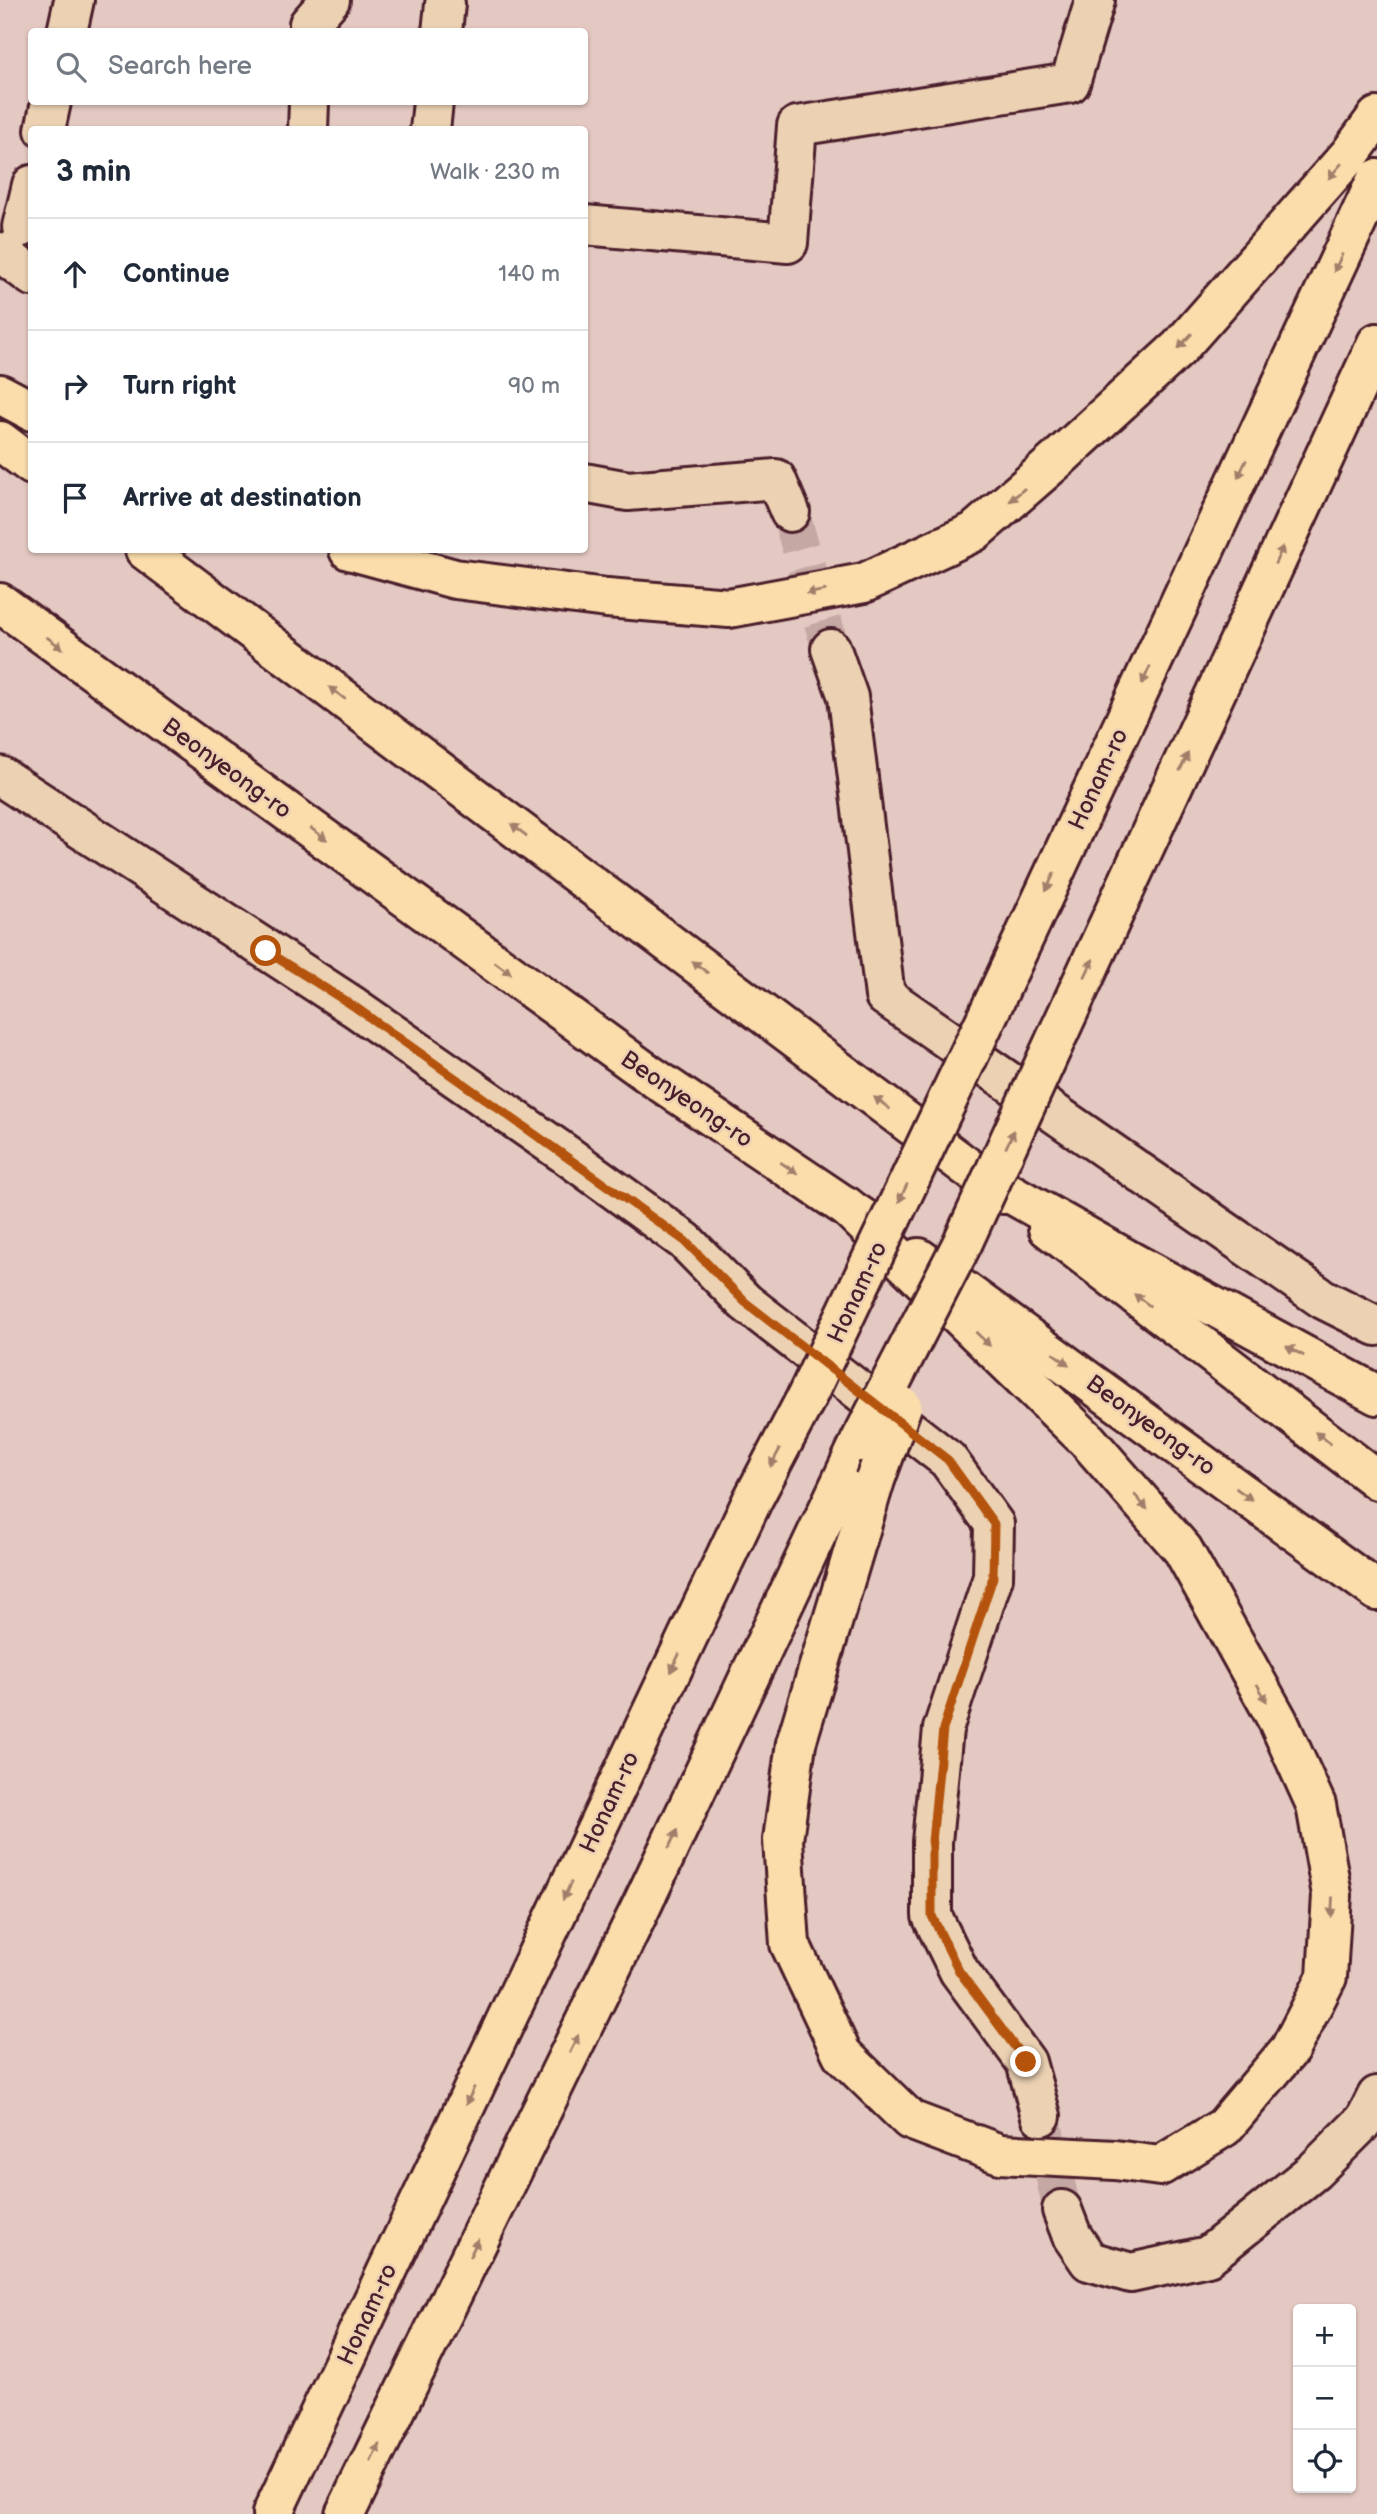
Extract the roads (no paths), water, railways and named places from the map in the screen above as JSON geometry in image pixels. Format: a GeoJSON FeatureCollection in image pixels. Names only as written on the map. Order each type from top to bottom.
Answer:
{"type":"FeatureCollection","features":[{"type":"Feature","properties":{"kind":"main road"},"geometry":{"type":"LineString","coordinates":[[360,553],[455,579],[607,598],[729,608],[864,583],[974,532],[1058,459],[1179,348],[1350,154],[1377,117]]}},
{"type":"Feature","properties":{"kind":"main road","name":"Honam-ro"},"geometry":{"type":"LineString","coordinates":[[272,2514],[753,1499],[806,1398],[996,998],[1377,179]]}},
{"type":"Feature","properties":{"kind":"main road"},"geometry":{"type":"LineString","coordinates":[[345,2514],[642,1905],[860,1442],[962,1244],[1377,343]]}},
{"type":"Feature","properties":{"kind":"main road"},"geometry":{"type":"LineString","coordinates":[[0,394],[28,409]]}},
{"type":"Feature","properties":{"kind":"main road"},"geometry":{"type":"LineString","coordinates":[[0,441],[28,462]]}},
{"type":"Feature","properties":{"kind":"main road"},"geometry":{"type":"LineString","coordinates":[[149,553],[976,1174],[1377,1480]]}},
{"type":"Feature","properties":{"kind":"main road","name":"Beonyeong-ro"},"geometry":{"type":"LineString","coordinates":[[0,603],[650,1075],[846,1206],[1067,1363],[1377,1591]]}},
{"type":"Feature","properties":{"kind":"main road"},"geometry":{"type":"LineString","coordinates":[[976,1174],[1129,1261],[1377,1395]]}},
{"type":"Feature","properties":{"kind":"main road"},"geometry":{"type":"LineString","coordinates":[[846,1206],[1088,1441],[1183,1550],[1278,1721],[1316,1805],[1332,1895],[1328,1977],[1290,2049],[1224,2127],[1160,2166],[1115,2160],[1000,2154],[910,2120],[842,2054],[790,1944],[783,1840],[796,1743],[875,1480],[962,1244]]}},
{"type":"Feature","properties":{"kind":"street"},"geometry":{"type":"LineString","coordinates":[[69,28],[74,0]]}},
{"type":"Feature","properties":{"kind":"street"},"geometry":{"type":"LineString","coordinates":[[309,28],[309,24],[330,0]]}},
{"type":"Feature","properties":{"kind":"street"},"geometry":{"type":"LineString","coordinates":[[588,225],[788,243],[797,126],[1070,83],[1096,0]]}},
{"type":"Feature","properties":{"kind":"street"},"geometry":{"type":"LineString","coordinates":[[46,126],[50,105]]}},
{"type":"Feature","properties":{"kind":"street"},"geometry":{"type":"LineString","coordinates":[[308,126],[309,105]]}},
{"type":"Feature","properties":{"kind":"street"},"geometry":{"type":"LineString","coordinates":[[430,126],[433,105]]}},
{"type":"Feature","properties":{"kind":"street"},"geometry":{"type":"LineString","coordinates":[[28,195],[13,233],[28,267]]}},
{"type":"Feature","properties":{"kind":"street"},"geometry":{"type":"LineString","coordinates":[[588,484],[628,491],[776,479],[790,512]]}},
{"type":"Feature","properties":{"kind":"street"},"geometry":{"type":"LineString","coordinates":[[831,649],[848,697],[885,996],[1323,1299],[1377,1326]]}},
{"type":"Feature","properties":{"kind":"street"},"geometry":{"type":"LineString","coordinates":[[0,776],[355,1007],[600,1179],[685,1241],[745,1302],[948,1460],[994,1524],[993,1577],[943,1729],[932,1842],[932,1916],[959,1971],[1026,2062],[1041,2116]]}},
{"type":"Feature","properties":{"kind":"street"},"geometry":{"type":"LineString","coordinates":[[1062,2210],[1072,2236],[1089,2261],[1131,2273],[1208,2256],[1314,2171],[1365,2120],[1377,2096]]}},
{"type":"Feature","properties":{"kind":"tunnel"},"geometry":{"type":"LineString","coordinates":[[790,512],[831,649]]}},
{"type":"Feature","properties":{"kind":"tunnel"},"geometry":{"type":"LineString","coordinates":[[1041,2116],[1062,2210]]}}]}
